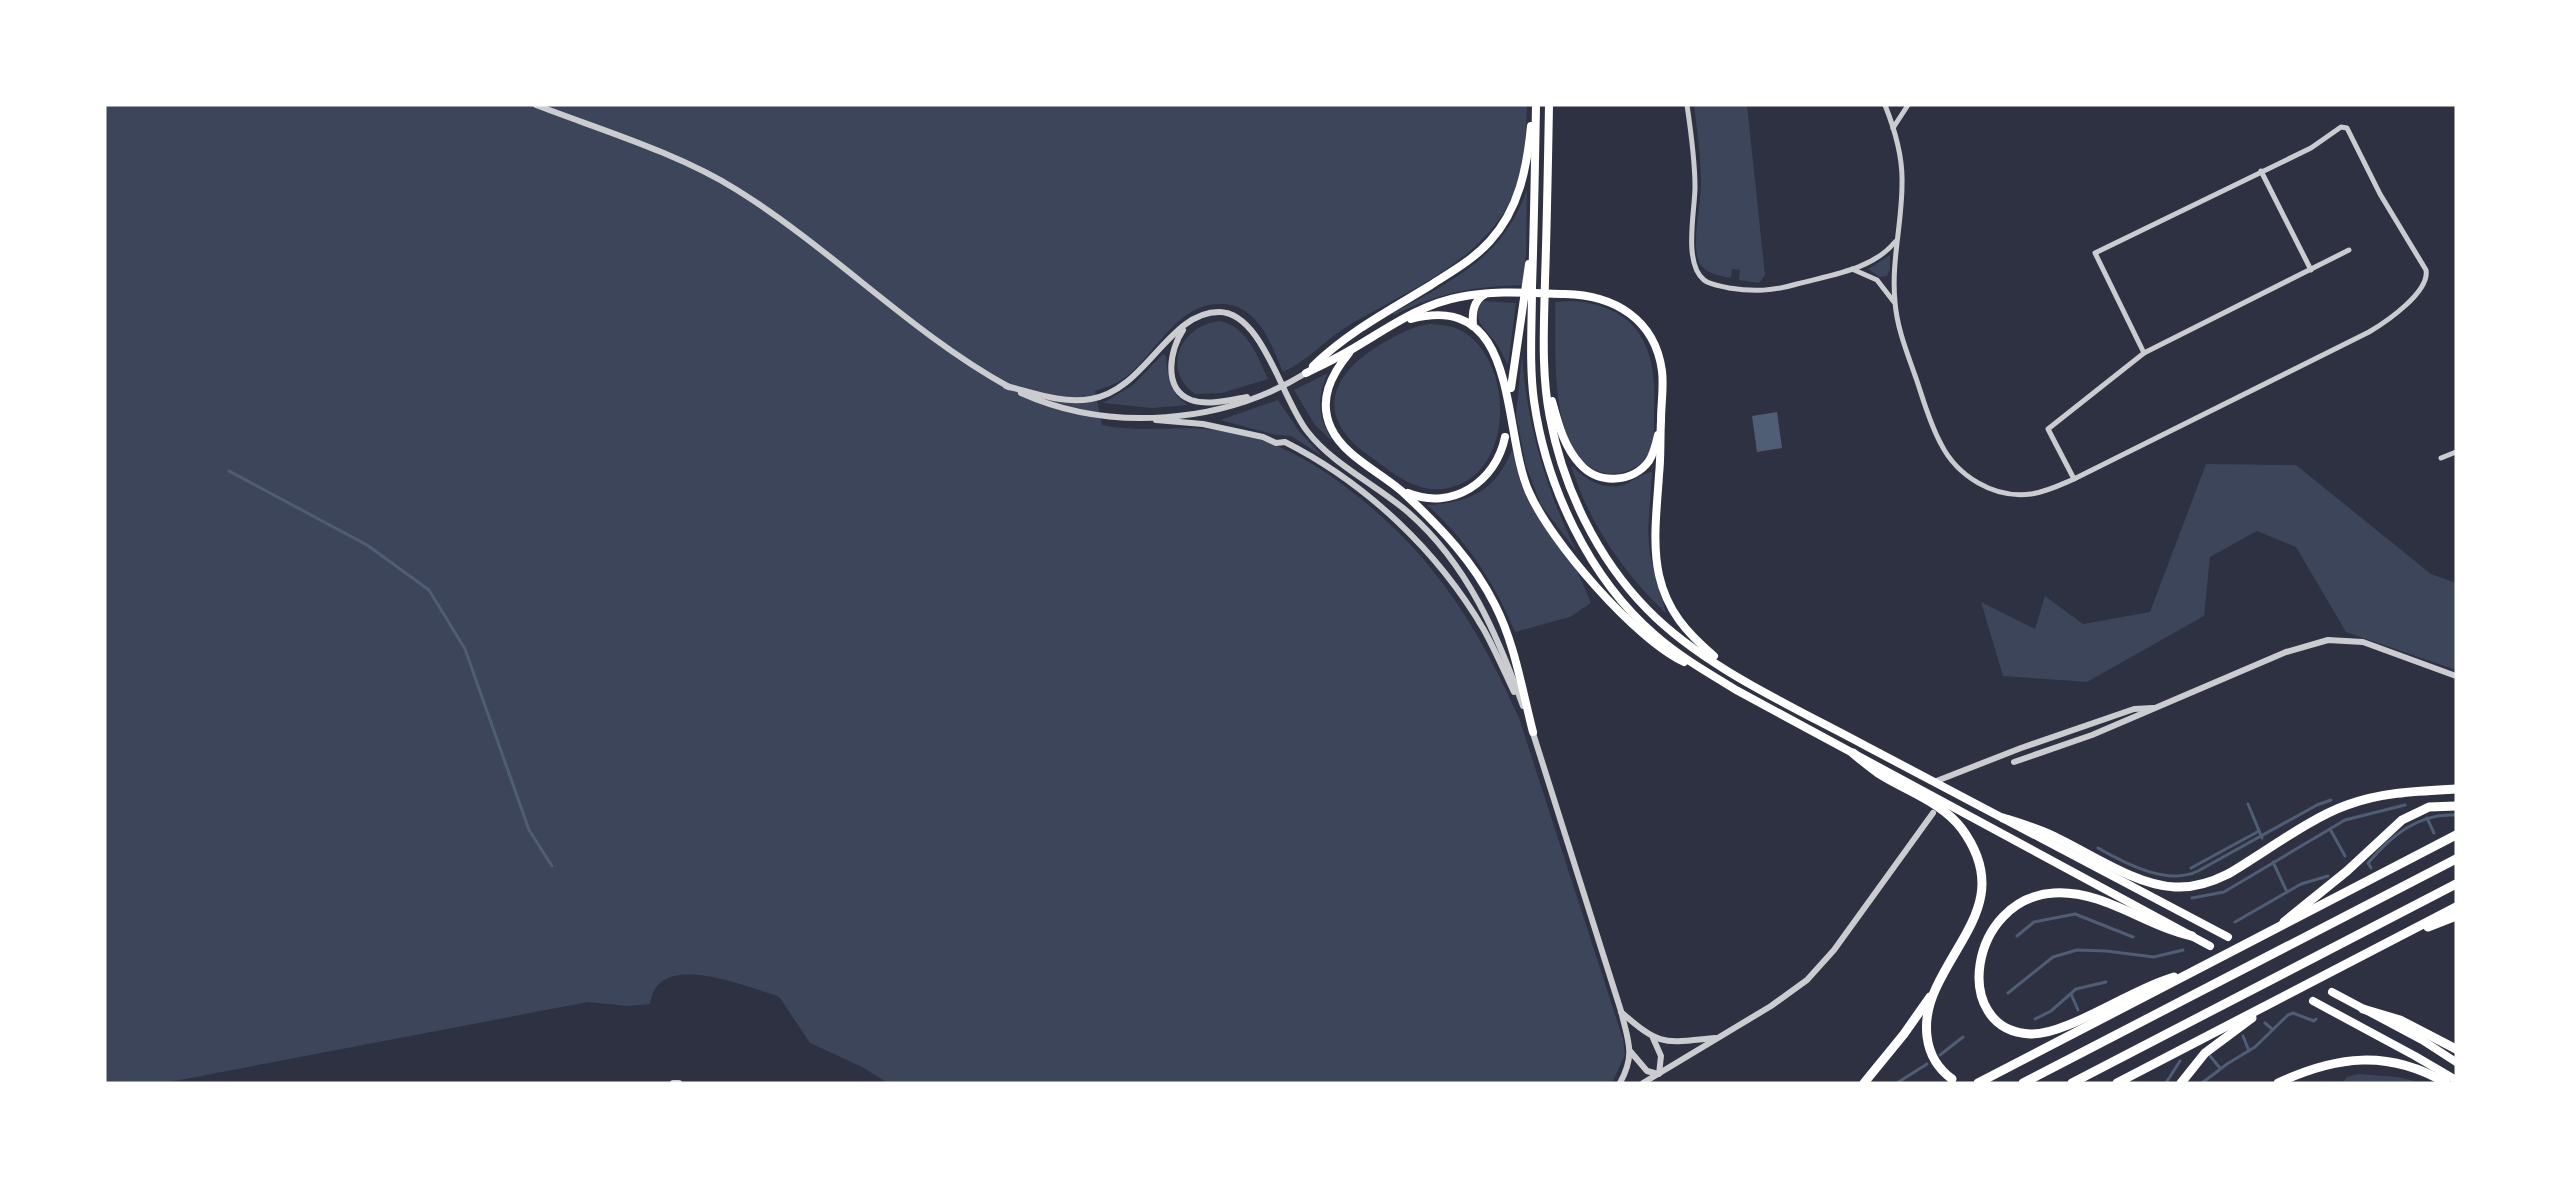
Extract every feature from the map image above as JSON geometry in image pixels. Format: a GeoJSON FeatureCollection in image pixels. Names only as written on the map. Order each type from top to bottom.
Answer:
{"type":"FeatureCollection","features":[{"type":"Feature","properties":{"kind":"highway"},"geometry":{"type":"LineString","coordinates":[[1534,105],[1533,398],[1547,458],[1564,505],[1593,560],[1633,613],[1660,639],[1707,672]]}},
{"type":"Feature","properties":{"kind":"highway"},"geometry":{"type":"LineString","coordinates":[[1306,373],[1333,347],[1361,326],[1466,263],[1489,242],[1508,216],[1520,188],[1529,146],[1534,105]]}},
{"type":"Feature","properties":{"kind":"highway"},"geometry":{"type":"LineString","coordinates":[[1549,107],[1545,380],[1551,425],[1567,478],[1582,515],[1608,559],[1639,601],[1664,626],[1702,654],[1735,674],[2228,937]]}},
{"type":"Feature","properties":{"kind":"highway"},"geometry":{"type":"LineString","coordinates":[[1508,387],[1533,237]]}},
{"type":"Feature","properties":{"kind":"highway"},"geometry":{"type":"LineString","coordinates":[[1306,373],[1351,350],[1393,324],[1446,300],[1488,292],[1578,294],[1603,298],[1634,317],[1648,334],[1661,368],[1662,445],[1655,546],[1660,577],[1668,602],[1682,627],[1735,674]]}},
{"type":"Feature","properties":{"kind":"highway"},"geometry":{"type":"LineString","coordinates":[[1473,326],[1473,310],[1476,302],[1488,292]]}},
{"type":"Feature","properties":{"kind":"highway"},"geometry":{"type":"LineString","coordinates":[[1393,324],[1442,314],[1473,326],[1488,342],[1495,353],[1508,387],[1515,439],[1530,494],[1552,530],[1591,580],[1624,617],[1654,644],[1675,658],[1707,672],[2210,946]]}},
{"type":"Feature","properties":{"kind":"highway"},"geometry":{"type":"LineString","coordinates":[[1351,350],[1339,366],[1326,394],[1328,421],[1344,445],[1402,491],[1443,530],[1459,550],[1495,605],[1508,638],[1533,732]]}},
{"type":"Feature","properties":{"kind":"highway"},"geometry":{"type":"LineString","coordinates":[[1545,380],[1563,437],[1571,452],[1583,468],[1598,476],[1620,479],[1640,470],[1652,456],[1661,423]]}},
{"type":"Feature","properties":{"kind":"highway"},"geometry":{"type":"LineString","coordinates":[[1402,491],[1434,499],[1451,497],[1468,491],[1492,470],[1500,456],[1505,437]]}},
{"type":"Feature","properties":{"kind":"highway"},"geometry":{"type":"LineString","coordinates":[[1853,753],[1878,772],[1949,816],[1963,831],[1975,854],[1981,875],[1981,891],[1976,917],[1936,987],[1904,1034],[1864,1083]]}},
{"type":"Feature","properties":{"kind":"highway"},"geometry":{"type":"LineString","coordinates":[[2003,818],[2042,831],[2141,879],[2166,886],[2185,887],[2212,881],[2228,874],[2322,817],[2347,805],[2396,793],[2456,789]]}},
{"type":"Feature","properties":{"kind":"highway"},"geometry":{"type":"LineString","coordinates":[[2277,929],[2347,871],[2402,819],[2429,807],[2456,806]]}},
{"type":"Feature","properties":{"kind":"highway"},"geometry":{"type":"LineString","coordinates":[[1978,1083],[2456,835]]}},
{"type":"Feature","properties":{"kind":"highway"},"geometry":{"type":"LineString","coordinates":[[2023,1083],[2456,859]]}},
{"type":"Feature","properties":{"kind":"highway"},"geometry":{"type":"LineString","coordinates":[[2072,1083],[2456,884]]}},
{"type":"Feature","properties":{"kind":"highway"},"geometry":{"type":"LineString","coordinates":[[2191,973],[2153,984],[2059,1029],[2039,1034],[2012,1031],[1992,1017],[1982,999],[1979,978],[1982,954],[1996,924],[2015,905],[2036,896],[2063,893],[2096,898],[2166,929],[2192,936]]}},
{"type":"Feature","properties":{"kind":"highway"},"geometry":{"type":"LineString","coordinates":[[2117,1083],[2456,908]]}},
{"type":"Feature","properties":{"kind":"highway"},"geometry":{"type":"LineString","coordinates":[[2411,931],[2433,926],[2456,916]]}},
{"type":"Feature","properties":{"kind":"highway"},"geometry":{"type":"LineString","coordinates":[[1936,987],[1928,1013],[1927,1040],[1932,1056],[1941,1070],[1952,1079]]}},
{"type":"Feature","properties":{"kind":"highway"},"geometry":{"type":"LineString","coordinates":[[2332,992],[2422,1040],[2456,1062]]}},
{"type":"Feature","properties":{"kind":"highway"},"geometry":{"type":"LineString","coordinates":[[2313,1001],[2456,1080]]}},
{"type":"Feature","properties":{"kind":"highway"},"geometry":{"type":"LineString","coordinates":[[2181,1083],[2205,1053],[2264,1008]]}},
{"type":"Feature","properties":{"kind":"highway"},"geometry":{"type":"LineString","coordinates":[[2363,1009],[2400,1020],[2456,1049]]}},
{"type":"Feature","properties":{"kind":"highway"},"geometry":{"type":"LineString","coordinates":[[2278,1083],[2323,1065],[2374,1059],[2404,1064],[2446,1083]]}},
{"type":"Feature","properties":{"kind":"street"},"geometry":{"type":"LineString","coordinates":[[536,105],[693,166],[736,189],[945,345],[1006,386],[1056,407],[1134,418],[1203,424],[1263,437],[1276,443],[1286,442],[1364,492],[1404,527],[1454,585],[1483,629],[1533,732]]}},
{"type":"Feature","properties":{"kind":"street"},"geometry":{"type":"LineString","coordinates":[[1688,105],[1695,176],[1693,258],[1697,272],[1704,280],[1719,286],[1764,291],[1852,269],[1880,257],[1896,240]]}},
{"type":"Feature","properties":{"kind":"street"},"geometry":{"type":"LineString","coordinates":[[1884,105],[1893,128],[1902,176],[1896,240],[1895,304],[1900,330],[1926,408],[1941,444],[1959,470],[1988,487],[2016,494],[2043,491],[2074,479],[2368,332],[2394,316],[2421,286],[2426,277],[2424,266],[2380,194],[2349,131],[2344,127],[2339,128],[2312,148],[2095,253],[2145,353]]}},
{"type":"Feature","properties":{"kind":"street"},"geometry":{"type":"LineString","coordinates":[[1893,128],[1908,105]]}},
{"type":"Feature","properties":{"kind":"street"},"geometry":{"type":"LineString","coordinates":[[2261,171],[2311,270]]}},
{"type":"Feature","properties":{"kind":"street"},"geometry":{"type":"LineString","coordinates":[[2074,479],[2048,429],[2145,353],[2349,250]]}},
{"type":"Feature","properties":{"kind":"street"},"geometry":{"type":"LineString","coordinates":[[1852,269],[1878,280],[1895,304]]}},
{"type":"Feature","properties":{"kind":"street"},"geometry":{"type":"LineString","coordinates":[[1006,386],[1059,399],[1085,400],[1103,396],[1133,379],[1183,327],[1195,319],[1219,312],[1231,314],[1245,322],[1257,336],[1293,410],[1313,438],[1408,512],[1443,548],[1471,588],[1491,623],[1533,732],[1621,1011],[1630,1051],[1628,1068],[1620,1083]]}},
{"type":"Feature","properties":{"kind":"street"},"geometry":{"type":"LineString","coordinates":[[1195,319],[1178,338],[1171,357],[1172,374],[1183,395],[1190,399],[1209,402],[1263,395]]}},
{"type":"Feature","properties":{"kind":"street"},"geometry":{"type":"LineString","coordinates":[[1134,418],[1207,412],[1263,395],[1306,373]]}},
{"type":"Feature","properties":{"kind":"street"},"geometry":{"type":"LineString","coordinates":[[2441,458],[2456,452]]}},
{"type":"Feature","properties":{"kind":"street"},"geometry":{"type":"LineString","coordinates":[[2013,762],[2092,735],[2286,652],[2336,639],[2363,642],[2456,676]]}},
{"type":"Feature","properties":{"kind":"street"},"geometry":{"type":"LineString","coordinates":[[1934,782],[2021,748],[2134,709],[2160,707]]}},
{"type":"Feature","properties":{"kind":"street"},"geometry":{"type":"LineString","coordinates":[[1643,1083],[1782,999],[1815,972],[1834,950],[1933,813]]}},
{"type":"Feature","properties":{"kind":"street"},"geometry":{"type":"LineString","coordinates":[[1621,1011],[1653,1038],[1661,1056],[1659,1074]]}},
{"type":"Feature","properties":{"kind":"street"},"geometry":{"type":"LineString","coordinates":[[1653,1038],[1672,1042],[1719,1038]]}},
{"type":"Feature","properties":{"kind":"street"},"geometry":{"type":"LineString","coordinates":[[1630,1051],[1644,1068],[1659,1074]]}},
{"type":"Feature","properties":{"kind":"street"},"geometry":{"type":"LineString","coordinates":[[673,1083],[679,1083]]}},
{"type":"Feature","properties":{"kind":"shaded area"},"geometry":{"type":"Polygon","coordinates":[[[105,105],[1527,105],[1522,162],[1513,195],[1500,218],[1484,238],[1443,272],[1351,324],[1301,362],[1283,372],[1268,339],[1255,319],[1235,306],[1223,304],[1206,306],[1179,321],[1145,359],[1120,381],[1095,391],[1102,425],[1134,429],[1213,429],[1261,440],[1306,460],[1347,488],[1376,512],[1427,563],[1448,591],[1486,651],[1519,718],[1623,1039],[1625,1055],[1612,1083],[888,1083],[862,1067],[810,1043],[780,998],[775,995],[723,979],[684,975],[668,978],[656,987],[650,1004],[627,1006],[588,1002],[164,1083],[105,1083],[105,105]]]}},
{"type":"Feature","properties":{"kind":"shaded area"},"geometry":{"type":"Polygon","coordinates":[[[1694,105],[1747,105],[1765,275],[1759,283],[1739,280],[1740,270],[1732,269],[1731,278],[1713,274],[1699,262],[1696,235],[1701,174],[1694,105]]]}},
{"type":"Feature","properties":{"kind":"shaded area"},"geometry":{"type":"Polygon","coordinates":[[[1527,190],[1526,255],[1522,285],[1456,292],[1394,315],[1393,313],[1455,278],[1489,251],[1504,234],[1527,190]]]}},
{"type":"Feature","properties":{"kind":"shaded area"},"geometry":{"type":"Polygon","coordinates":[[[1890,255],[1890,269],[1887,276],[1879,277],[1868,269],[1890,255]]]}},
{"type":"Feature","properties":{"kind":"shaded area"},"geometry":{"type":"Polygon","coordinates":[[[1483,301],[1516,303],[1508,365],[1498,346],[1478,319],[1479,307],[1483,301]]]}},
{"type":"Feature","properties":{"kind":"shaded area"},"geometry":{"type":"Polygon","coordinates":[[[1574,301],[1597,305],[1616,313],[1631,323],[1649,353],[1655,392],[1652,445],[1642,463],[1622,473],[1602,472],[1585,463],[1572,448],[1563,422],[1557,388],[1555,302],[1574,301]]]}},
{"type":"Feature","properties":{"kind":"shaded area"},"geometry":{"type":"Polygon","coordinates":[[[1220,321],[1230,324],[1245,336],[1268,379],[1222,393],[1195,394],[1184,384],[1179,373],[1177,361],[1180,350],[1186,339],[1195,331],[1206,324],[1220,321]]]}},
{"type":"Feature","properties":{"kind":"shaded area"},"geometry":{"type":"Polygon","coordinates":[[[1429,324],[1456,328],[1477,344],[1490,363],[1498,385],[1500,409],[1498,433],[1490,455],[1477,473],[1458,485],[1438,489],[1423,488],[1404,480],[1368,455],[1351,440],[1340,425],[1335,410],[1335,395],[1341,381],[1365,355],[1411,329],[1429,324]]]}},
{"type":"Feature","properties":{"kind":"shaded area"},"geometry":{"type":"Polygon","coordinates":[[[1163,354],[1166,356],[1167,370],[1173,390],[1188,405],[1152,408],[1103,403],[1133,385],[1163,354]]]}},
{"type":"Feature","properties":{"kind":"shaded area"},"geometry":{"type":"Polygon","coordinates":[[[1522,354],[1528,406],[1539,456],[1556,504],[1577,552],[1541,505],[1526,466],[1516,415],[1522,354]]]}},
{"type":"Feature","properties":{"kind":"shaded area"},"geometry":{"type":"Polygon","coordinates":[[[1328,373],[1320,399],[1320,408],[1324,425],[1333,442],[1315,425],[1294,390],[1328,373]]]}},
{"type":"Feature","properties":{"kind":"shaded area"},"geometry":{"type":"Polygon","coordinates":[[[1278,400],[1299,431],[1322,456],[1291,436],[1276,435],[1220,420],[1278,400]]]}},
{"type":"Feature","properties":{"kind":"shaded area"},"geometry":{"type":"Polygon","coordinates":[[[1777,412],[1782,448],[1757,452],[1752,416],[1777,412]]]}},
{"type":"Feature","properties":{"kind":"shaded area"},"geometry":{"type":"Polygon","coordinates":[[[1512,450],[1521,484],[1529,503],[1576,568],[1591,603],[1570,617],[1515,632],[1499,597],[1467,547],[1427,505],[1468,498],[1479,492],[1498,476],[1512,450]]]}},
{"type":"Feature","properties":{"kind":"shaded area"},"geometry":{"type":"Polygon","coordinates":[[[2206,464],[2296,465],[2431,574],[2456,583],[2456,670],[2346,632],[2296,547],[2257,531],[2210,557],[2204,616],[2087,682],[2003,676],[1981,602],[2035,629],[2045,596],[2083,624],[2150,612],[2206,464]]]}},
{"type":"Feature","properties":{"kind":"shaded area"},"geometry":{"type":"Polygon","coordinates":[[[1571,465],[1589,480],[1610,487],[1626,484],[1652,472],[1648,531],[1650,555],[1666,613],[1636,581],[1609,545],[1587,506],[1571,465]]]}},
{"type":"Feature","properties":{"kind":"shaded area"},"geometry":{"type":"Polygon","coordinates":[[[2358,1074],[2398,1077],[2422,1083],[2342,1083],[2347,1077],[2358,1074]]]}},
{"type":"Feature","properties":{"kind":"waterway"},"geometry":{"type":"LineString","coordinates":[[229,471],[367,545],[429,590],[465,649],[529,830],[552,866]]}},
{"type":"Feature","properties":{"kind":"waterway"},"geometry":{"type":"LineString","coordinates":[[2098,848],[2147,871],[2161,875],[2186,875],[2198,871],[2317,805],[2331,800]]}},
{"type":"Feature","properties":{"kind":"waterway"},"geometry":{"type":"LineString","coordinates":[[2248,804],[2262,838]]}},
{"type":"Feature","properties":{"kind":"waterway"},"geometry":{"type":"LineString","coordinates":[[2192,898],[2224,892],[2345,820],[2405,805]]}},
{"type":"Feature","properties":{"kind":"waterway"},"geometry":{"type":"LineString","coordinates":[[2371,868],[2368,863],[2406,828],[2428,818],[2454,815]]}},
{"type":"Feature","properties":{"kind":"waterway"},"geometry":{"type":"LineString","coordinates":[[2427,818],[2434,833]]}},
{"type":"Feature","properties":{"kind":"waterway"},"geometry":{"type":"LineString","coordinates":[[2330,829],[2345,856]]}},
{"type":"Feature","properties":{"kind":"waterway"},"geometry":{"type":"LineString","coordinates":[[2191,868],[2259,831]]}},
{"type":"Feature","properties":{"kind":"waterway"},"geometry":{"type":"LineString","coordinates":[[2273,862],[2287,892]]}},
{"type":"Feature","properties":{"kind":"waterway"},"geometry":{"type":"LineString","coordinates":[[2235,922],[2301,884],[2328,876]]}},
{"type":"Feature","properties":{"kind":"waterway"},"geometry":{"type":"LineString","coordinates":[[2017,936],[2034,922],[2075,914],[2133,937]]}},
{"type":"Feature","properties":{"kind":"waterway"},"geometry":{"type":"LineString","coordinates":[[2008,993],[2053,957],[2077,950],[2154,957],[2183,950]]}},
{"type":"Feature","properties":{"kind":"waterway"},"geometry":{"type":"LineString","coordinates":[[2035,1019],[2051,1011],[2076,989],[2106,982]]}},
{"type":"Feature","properties":{"kind":"waterway"},"geometry":{"type":"LineString","coordinates":[[2071,994],[2078,1010]]}},
{"type":"Feature","properties":{"kind":"waterway"},"geometry":{"type":"LineString","coordinates":[[2202,1083],[2255,1047],[2288,1015],[2293,1013],[2314,1021],[2316,1019]]}},
{"type":"Feature","properties":{"kind":"waterway"},"geometry":{"type":"LineString","coordinates":[[2265,1023],[2272,1029]]}},
{"type":"Feature","properties":{"kind":"waterway"},"geometry":{"type":"LineString","coordinates":[[2243,1036],[2249,1051]]}},
{"type":"Feature","properties":{"kind":"waterway"},"geometry":{"type":"LineString","coordinates":[[1940,1055],[1963,1037]]}},
{"type":"Feature","properties":{"kind":"waterway"},"geometry":{"type":"LineString","coordinates":[[2210,1056],[2220,1068]]}},
{"type":"Feature","properties":{"kind":"waterway"},"geometry":{"type":"LineString","coordinates":[[2166,1083],[2180,1061]]}},
{"type":"Feature","properties":{"kind":"waterway"},"geometry":{"type":"LineString","coordinates":[[1897,1083],[1927,1064]]}}]}
